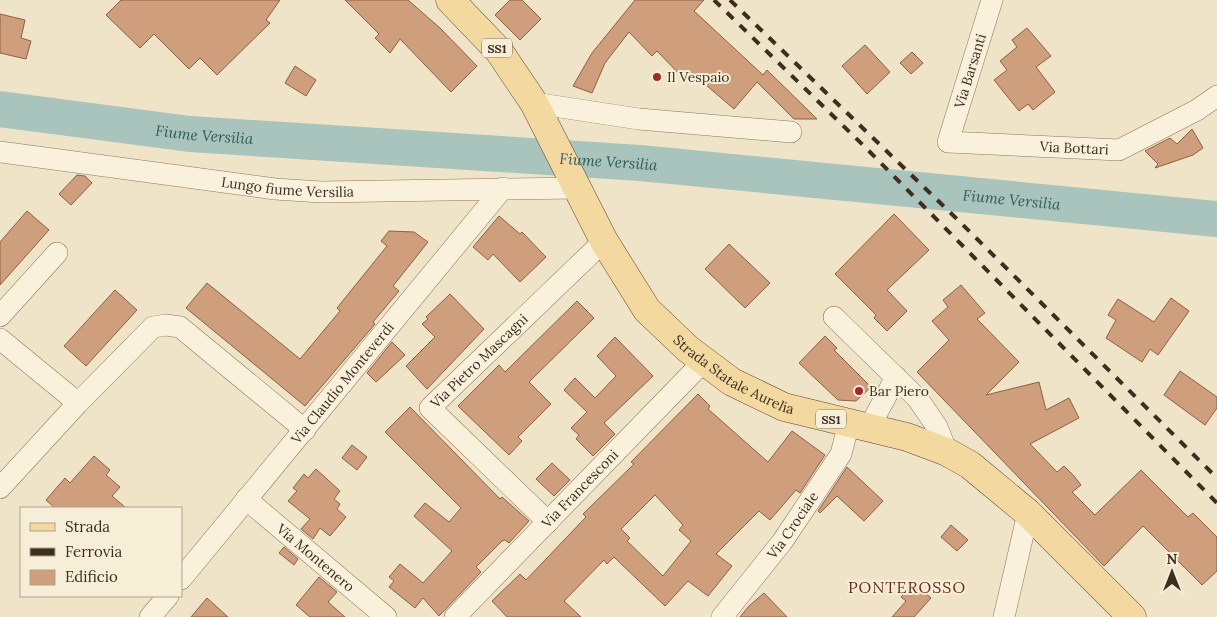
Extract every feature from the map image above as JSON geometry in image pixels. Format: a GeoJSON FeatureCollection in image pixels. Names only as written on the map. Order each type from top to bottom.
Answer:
{"type":"FeatureCollection","features":[{"type":"Feature","properties":{"kind":"main road","name":"Strada Statale Aurelia"},"geometry":{"type":"LineString","coordinates":[[450,0],[500,51],[534,103],[604,241],[647,310],[704,361],[732,382],[784,407],[907,437],[947,452],[970,464],[1028,513],[1132,617]]}},
{"type":"Feature","properties":{"kind":"street","name":"Via Barsanti"},"geometry":{"type":"LineString","coordinates":[[948,142],[992,0]]}},
{"type":"Feature","properties":{"kind":"street","name":"Via Bottari"},"geometry":{"type":"LineString","coordinates":[[948,142],[1119,150],[1198,110],[1217,96]]}},
{"type":"Feature","properties":{"kind":"street"},"geometry":{"type":"LineString","coordinates":[[534,103],[639,119],[791,132]]}},
{"type":"Feature","properties":{"kind":"street","name":"Lungo fiume Versilia"},"geometry":{"type":"LineString","coordinates":[[0,152],[275,189],[321,192],[503,188],[574,183]]}},
{"type":"Feature","properties":{"kind":"street","name":"Via Claudio Monteverdi"},"geometry":{"type":"LineString","coordinates":[[182,578],[503,188]]}},
{"type":"Feature","properties":{"kind":"street","name":"Via Pietro Mascagni"},"geometry":{"type":"LineString","coordinates":[[548,522],[430,408],[604,241]]}},
{"type":"Feature","properties":{"kind":"street"},"geometry":{"type":"LineString","coordinates":[[0,316],[57,253]]}},
{"type":"Feature","properties":{"kind":"street"},"geometry":{"type":"LineString","coordinates":[[834,317],[918,399],[937,427],[947,452]]}},
{"type":"Feature","properties":{"kind":"street"},"geometry":{"type":"LineString","coordinates":[[0,488],[78,403],[153,327],[166,325],[180,328],[305,430]]}},
{"type":"Feature","properties":{"kind":"street"},"geometry":{"type":"LineString","coordinates":[[0,340],[78,403]]}},
{"type":"Feature","properties":{"kind":"street","name":"Via Francesconi"},"geometry":{"type":"LineString","coordinates":[[455,617],[704,361]]}},
{"type":"Feature","properties":{"kind":"street","name":"Via Crociale"},"geometry":{"type":"LineString","coordinates":[[722,617],[782,542],[859,425],[896,377]]}},
{"type":"Feature","properties":{"kind":"street","name":"Via Montenero"},"geometry":{"type":"LineString","coordinates":[[246,499],[386,617]]}},
{"type":"Feature","properties":{"kind":"street"},"geometry":{"type":"LineString","coordinates":[[1004,617],[1028,513]]}},
{"type":"Feature","properties":{"kind":"street"},"geometry":{"type":"LineString","coordinates":[[150,617],[167,597]]}},
{"type":"Feature","properties":{"kind":"building"},"geometry":{"type":"Polygon","coordinates":[[[121,0],[280,0],[266,20],[270,23],[217,75],[200,58],[189,69],[154,34],[140,48],[106,15],[121,0]]]}},
{"type":"Feature","properties":{"kind":"building"},"geometry":{"type":"Polygon","coordinates":[[[345,0],[408,0],[440,28],[477,66],[451,92],[400,39],[390,53],[375,38],[379,34],[345,0]]]}},
{"type":"Feature","properties":{"kind":"building"},"geometry":{"type":"Polygon","coordinates":[[[510,0],[522,0],[541,19],[520,40],[495,15],[510,0]]]}},
{"type":"Feature","properties":{"kind":"building"},"geometry":{"type":"Polygon","coordinates":[[[635,0],[704,0],[694,11],[763,75],[767,70],[817,119],[794,119],[757,82],[734,109],[692,73],[685,80],[657,51],[652,56],[629,32],[605,63],[592,93],[573,86],[592,53],[635,0]]]}},
{"type":"Feature","properties":{"kind":"building"},"geometry":{"type":"Polygon","coordinates":[[[0,14],[25,20],[21,38],[31,41],[26,59],[0,53],[0,14]]]}},
{"type":"Feature","properties":{"kind":"building"},"geometry":{"type":"Polygon","coordinates":[[[1027,28],[1051,56],[1036,67],[1055,92],[1033,110],[1028,104],[1019,111],[994,80],[1007,70],[1000,61],[1017,47],[1012,40],[1027,28]]]}},
{"type":"Feature","properties":{"kind":"building"},"geometry":{"type":"Polygon","coordinates":[[[865,45],[890,72],[867,94],[842,66],[865,45]]]}},
{"type":"Feature","properties":{"kind":"building"},"geometry":{"type":"Polygon","coordinates":[[[912,52],[923,63],[911,74],[900,63],[912,52]]]}},
{"type":"Feature","properties":{"kind":"building"},"geometry":{"type":"Polygon","coordinates":[[[295,66],[316,80],[306,96],[285,83],[295,66]]]}},
{"type":"Feature","properties":{"kind":"building"},"geometry":{"type":"Polygon","coordinates":[[[1192,129],[1203,148],[1193,155],[1155,168],[1158,164],[1145,151],[1170,138],[1177,144],[1192,129]]]}},
{"type":"Feature","properties":{"kind":"building"},"geometry":{"type":"Polygon","coordinates":[[[77,175],[85,176],[92,183],[71,205],[59,194],[77,175]]]}},
{"type":"Feature","properties":{"kind":"building"},"geometry":{"type":"Polygon","coordinates":[[[27,211],[49,230],[0,285],[0,242],[27,211]]]}},
{"type":"Feature","properties":{"kind":"building"},"geometry":{"type":"Polygon","coordinates":[[[894,214],[929,250],[887,290],[907,311],[887,331],[874,318],[876,315],[835,274],[894,214]]]}},
{"type":"Feature","properties":{"kind":"building"},"geometry":{"type":"Polygon","coordinates":[[[499,216],[520,234],[522,232],[546,257],[520,282],[493,254],[488,260],[473,247],[499,216]]]}},
{"type":"Feature","properties":{"kind":"building"},"geometry":{"type":"Polygon","coordinates":[[[389,231],[414,232],[428,242],[393,286],[399,291],[373,322],[375,324],[305,406],[186,308],[207,283],[300,359],[340,311],[337,308],[387,246],[381,241],[389,231]]]}},
{"type":"Feature","properties":{"kind":"building"},"geometry":{"type":"Polygon","coordinates":[[[729,244],[770,283],[745,308],[705,269],[729,244]]]}},
{"type":"Feature","properties":{"kind":"building"},"geometry":{"type":"Polygon","coordinates":[[[961,285],[985,313],[977,319],[1019,362],[986,395],[1039,382],[1046,410],[1069,398],[1079,418],[1030,444],[1057,472],[1064,466],[1074,476],[1081,485],[1072,492],[1095,515],[1141,470],[1188,517],[1193,513],[1217,537],[1217,571],[1202,585],[1143,526],[1104,566],[917,372],[949,340],[932,321],[948,307],[943,300],[961,285]]]}},
{"type":"Feature","properties":{"kind":"building"},"geometry":{"type":"Polygon","coordinates":[[[115,290],[137,310],[86,366],[64,346],[115,290]]]}},
{"type":"Feature","properties":{"kind":"building"},"geometry":{"type":"Polygon","coordinates":[[[450,294],[484,329],[427,389],[406,366],[435,337],[422,324],[428,319],[426,317],[450,294]]]}},
{"type":"Feature","properties":{"kind":"building"},"geometry":{"type":"Polygon","coordinates":[[[1171,298],[1189,311],[1158,355],[1150,349],[1142,362],[1106,338],[1116,320],[1108,315],[1118,299],[1154,322],[1171,298]]]}},
{"type":"Feature","properties":{"kind":"building"},"geometry":{"type":"Polygon","coordinates":[[[577,301],[594,318],[529,382],[551,404],[518,437],[522,441],[509,455],[458,406],[499,365],[505,372],[577,301]]]}},
{"type":"Feature","properties":{"kind":"building"},"geometry":{"type":"Polygon","coordinates":[[[825,336],[837,348],[834,350],[871,387],[856,401],[838,400],[799,363],[825,336]]]}},
{"type":"Feature","properties":{"kind":"building"},"geometry":{"type":"Polygon","coordinates":[[[615,337],[653,376],[604,423],[615,434],[593,456],[576,439],[579,435],[571,428],[587,412],[564,390],[575,378],[595,398],[616,376],[597,356],[615,337]]]}},
{"type":"Feature","properties":{"kind":"building"},"geometry":{"type":"Polygon","coordinates":[[[392,342],[405,355],[376,382],[367,373],[392,342]]]}},
{"type":"Feature","properties":{"kind":"building"},"geometry":{"type":"Polygon","coordinates":[[[1180,371],[1217,397],[1217,408],[1205,425],[1164,395],[1180,371]]]}},
{"type":"Feature","properties":{"kind":"building"},"geometry":{"type":"Polygon","coordinates":[[[698,394],[710,406],[708,409],[768,462],[792,431],[825,455],[800,493],[796,490],[770,520],[759,511],[716,554],[732,566],[708,596],[688,581],[665,606],[614,557],[607,564],[604,560],[564,601],[581,617],[507,617],[492,601],[520,574],[526,580],[586,517],[583,514],[634,464],[631,462],[698,394]],[[655,495],[621,529],[630,538],[627,541],[663,576],[691,541],[679,530],[683,525],[655,495]]]}},
{"type":"Feature","properties":{"kind":"building"},"geometry":{"type":"Polygon","coordinates":[[[410,407],[500,499],[502,497],[529,521],[509,543],[505,540],[502,541],[476,567],[481,572],[439,616],[423,598],[415,608],[389,587],[394,581],[389,577],[400,564],[423,583],[452,551],[414,516],[425,503],[449,522],[461,508],[385,432],[410,407]]]}},
{"type":"Feature","properties":{"kind":"building"},"geometry":{"type":"Polygon","coordinates":[[[352,445],[367,457],[357,470],[342,458],[352,445]]]}},
{"type":"Feature","properties":{"kind":"building"},"geometry":{"type":"Polygon","coordinates":[[[94,456],[110,470],[106,475],[120,487],[112,496],[125,507],[54,507],[46,500],[65,478],[70,483],[94,456]]]}},
{"type":"Feature","properties":{"kind":"building"},"geometry":{"type":"Polygon","coordinates":[[[552,463],[570,480],[554,496],[536,479],[552,463]]]}},
{"type":"Feature","properties":{"kind":"building"},"geometry":{"type":"Polygon","coordinates":[[[847,467],[883,501],[864,521],[837,496],[820,513],[818,511],[847,467]]]}},
{"type":"Feature","properties":{"kind":"building"},"geometry":{"type":"Polygon","coordinates":[[[316,469],[340,491],[334,499],[340,504],[337,509],[346,517],[330,536],[320,528],[313,539],[301,529],[310,519],[288,501],[297,491],[293,488],[304,474],[308,478],[316,469]]]}},
{"type":"Feature","properties":{"kind":"building"},"geometry":{"type":"Polygon","coordinates":[[[951,525],[968,540],[957,551],[941,537],[951,525]]]}},
{"type":"Feature","properties":{"kind":"building"},"geometry":{"type":"Polygon","coordinates":[[[284,547],[298,559],[294,565],[279,553],[284,547]]]}},
{"type":"Feature","properties":{"kind":"building"},"geometry":{"type":"Polygon","coordinates":[[[319,577],[337,592],[328,602],[345,617],[310,617],[296,605],[319,577]]]}},
{"type":"Feature","properties":{"kind":"building"},"geometry":{"type":"Polygon","coordinates":[[[913,583],[931,598],[914,617],[892,617],[906,601],[901,597],[913,583]]]}},
{"type":"Feature","properties":{"kind":"building"},"geometry":{"type":"Polygon","coordinates":[[[764,593],[787,617],[740,617],[749,606],[764,593]]]}},
{"type":"Feature","properties":{"kind":"building"},"geometry":{"type":"Polygon","coordinates":[[[207,598],[228,617],[191,617],[207,598]]]}},
{"type":"Feature","properties":{"kind":"waterway","name":"Fiume Versilia"},"geometry":{"type":"LineString","coordinates":[[0,109],[190,134],[640,163],[1217,219]]}},
{"type":"Feature","properties":{"kind":"railway"},"geometry":{"type":"LineString","coordinates":[[714,0],[866,148],[1217,503]]}},
{"type":"Feature","properties":{"kind":"railway"},"geometry":{"type":"LineString","coordinates":[[730,0],[957,219],[1217,478]]}},
{"type":"Feature","properties":{"kind":"place","name":"Il Vespaio"},"geometry":{"type":"Point","coordinates":[657,77]}},
{"type":"Feature","properties":{"kind":"place","name":"Bar Piero"},"geometry":{"type":"Point","coordinates":[859,391]}},
{"type":"Feature","properties":{"kind":"district","name":"PONTEROSSO"},"geometry":{"type":"Point","coordinates":[907,587]}}]}
